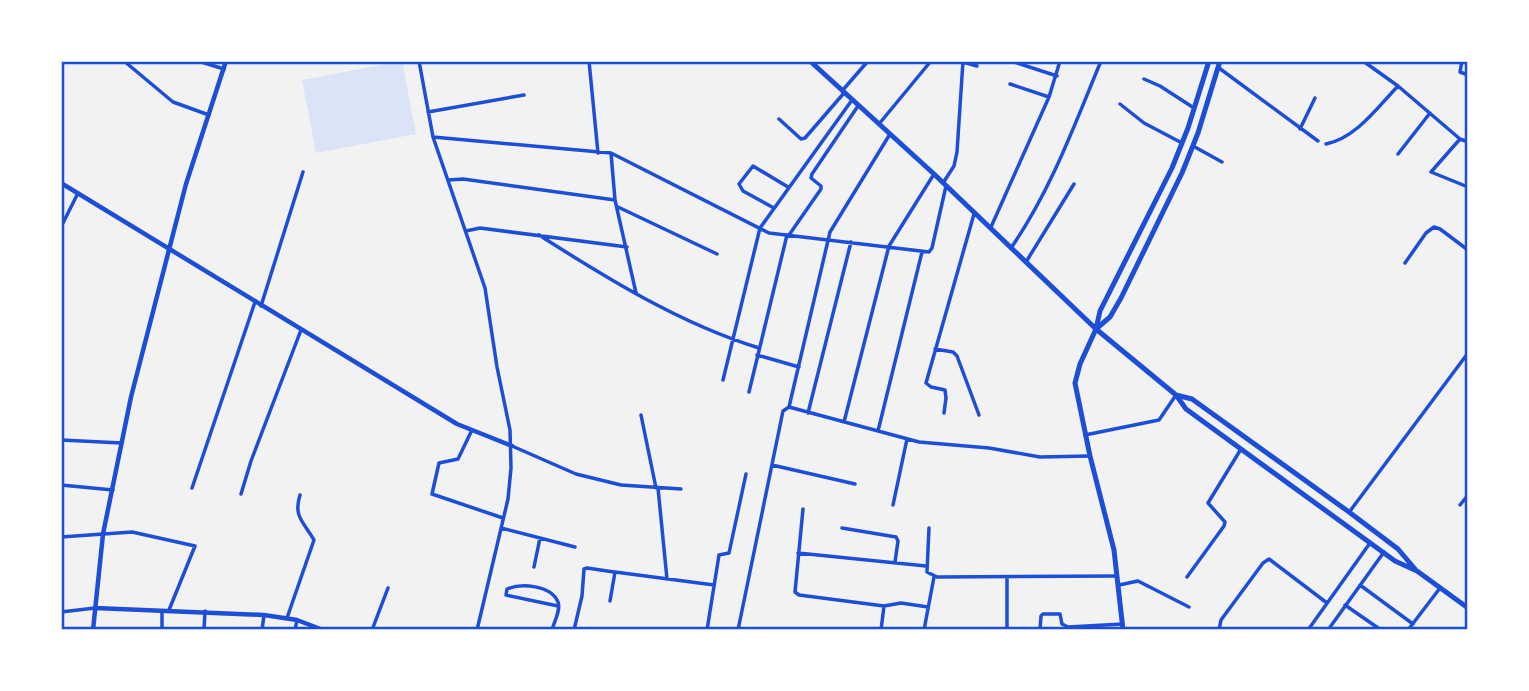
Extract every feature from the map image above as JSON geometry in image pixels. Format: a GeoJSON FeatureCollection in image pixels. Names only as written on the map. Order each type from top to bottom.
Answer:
{"type":"FeatureCollection","features":[{"type":"Feature","properties":{"kind":"main road"},"geometry":{"type":"LineString","coordinates":[[810,61],[934,174],[1096,329],[1176,395],[1186,409],[1370,543],[1417,571],[1468,608]]}},
{"type":"Feature","properties":{"kind":"main road"},"geometry":{"type":"LineString","coordinates":[[1123,627],[1114,550],[1075,383],[1080,364],[1096,329],[1100,311],[1157,200],[1182,143],[1208,62]]}},
{"type":"Feature","properties":{"kind":"main road"},"geometry":{"type":"LineString","coordinates":[[1096,329],[1110,317],[1121,298],[1193,146],[1219,64]]}},
{"type":"Feature","properties":{"kind":"main road"},"geometry":{"type":"LineString","coordinates":[[1176,395],[1192,399],[1349,512],[1398,549],[1417,571]]}},
{"type":"Feature","properties":{"kind":"street"},"geometry":{"type":"LineString","coordinates":[[124,61],[173,103],[209,115]]}},
{"type":"Feature","properties":{"kind":"street"},"geometry":{"type":"LineString","coordinates":[[198,61],[224,69]]}},
{"type":"Feature","properties":{"kind":"street"},"geometry":{"type":"LineString","coordinates":[[93,630],[103,534],[122,443],[186,184],[226,61]]}},
{"type":"Feature","properties":{"kind":"street"},"geometry":{"type":"LineString","coordinates":[[419,61],[433,137],[485,288],[512,446],[512,468],[503,518],[477,630]]}},
{"type":"Feature","properties":{"kind":"street"},"geometry":{"type":"LineString","coordinates":[[589,61],[598,153]]}},
{"type":"Feature","properties":{"kind":"street"},"geometry":{"type":"LineString","coordinates":[[779,119],[801,139],[805,138],[868,61]]}},
{"type":"Feature","properties":{"kind":"street"},"geometry":{"type":"LineString","coordinates":[[879,124],[931,61]]}},
{"type":"Feature","properties":{"kind":"street"},"geometry":{"type":"LineString","coordinates":[[1011,61],[1057,76]]}},
{"type":"Feature","properties":{"kind":"street"},"geometry":{"type":"LineString","coordinates":[[990,228],[1049,97],[1060,61]]}},
{"type":"Feature","properties":{"kind":"street"},"geometry":{"type":"LineString","coordinates":[[1011,248],[1033,216],[1055,172],[1101,61]]}},
{"type":"Feature","properties":{"kind":"street"},"geometry":{"type":"LineString","coordinates":[[1363,61],[1398,86],[1460,139],[1468,142]]}},
{"type":"Feature","properties":{"kind":"street"},"geometry":{"type":"LineString","coordinates":[[1462,61],[1460,72],[1468,75]]}},
{"type":"Feature","properties":{"kind":"street"},"geometry":{"type":"LineString","coordinates":[[433,137],[611,153],[769,233],[929,252],[945,185],[955,161],[963,62],[977,66]]}},
{"type":"Feature","properties":{"kind":"street"},"geometry":{"type":"LineString","coordinates":[[1219,64],[1318,141]]}},
{"type":"Feature","properties":{"kind":"street"},"geometry":{"type":"LineString","coordinates":[[1143,79],[1160,86],[1194,108]]}},
{"type":"Feature","properties":{"kind":"street"},"geometry":{"type":"LineString","coordinates":[[1010,84],[1049,97]]}},
{"type":"Feature","properties":{"kind":"street"},"geometry":{"type":"LineString","coordinates":[[1326,144],[1340,141],[1355,130],[1398,86]]}},
{"type":"Feature","properties":{"kind":"street"},"geometry":{"type":"LineString","coordinates":[[428,111],[524,95]]}},
{"type":"Feature","properties":{"kind":"street"},"geometry":{"type":"LineString","coordinates":[[1300,129],[1315,98]]}},
{"type":"Feature","properties":{"kind":"street"},"geometry":{"type":"LineString","coordinates":[[723,380],[760,228],[852,100]]}},
{"type":"Feature","properties":{"kind":"street"},"geometry":{"type":"LineString","coordinates":[[1120,104],[1144,123],[1182,143]]}},
{"type":"Feature","properties":{"kind":"street"},"geometry":{"type":"LineString","coordinates":[[749,392],[788,235],[821,189],[811,178],[812,174],[858,106]]}},
{"type":"Feature","properties":{"kind":"street"},"geometry":{"type":"LineString","coordinates":[[1398,154],[1430,113]]}},
{"type":"Feature","properties":{"kind":"street"},"geometry":{"type":"LineString","coordinates":[[738,630],[783,411],[789,407],[830,232],[890,134]]}},
{"type":"Feature","properties":{"kind":"street"},"geometry":{"type":"LineString","coordinates":[[1460,139],[1430,172],[1468,187]]}},
{"type":"Feature","properties":{"kind":"street"},"geometry":{"type":"LineString","coordinates":[[1193,146],[1222,162]]}},
{"type":"Feature","properties":{"kind":"street"},"geometry":{"type":"LineString","coordinates":[[611,153],[615,200],[636,293]]}},
{"type":"Feature","properties":{"kind":"street"},"geometry":{"type":"LineString","coordinates":[[774,208],[739,187],[750,168],[756,166],[789,188]]}},
{"type":"Feature","properties":{"kind":"street"},"geometry":{"type":"LineString","coordinates":[[261,306],[303,172]]}},
{"type":"Feature","properties":{"kind":"street"},"geometry":{"type":"LineString","coordinates":[[844,422],[890,246],[934,174]]}},
{"type":"Feature","properties":{"kind":"street"},"geometry":{"type":"LineString","coordinates":[[448,180],[463,179],[615,200]]}},
{"type":"Feature","properties":{"kind":"street"},"geometry":{"type":"LineString","coordinates":[[61,183],[388,384],[472,430],[576,474],[621,485],[681,489]]}},
{"type":"Feature","properties":{"kind":"street"},"geometry":{"type":"LineString","coordinates":[[1026,262],[1074,184]]}},
{"type":"Feature","properties":{"kind":"street"},"geometry":{"type":"LineString","coordinates":[[61,227],[78,193]]}},
{"type":"Feature","properties":{"kind":"street"},"geometry":{"type":"LineString","coordinates":[[617,207],[717,254]]}},
{"type":"Feature","properties":{"kind":"street"},"geometry":{"type":"LineString","coordinates":[[944,413],[945,390],[926,383],[974,214]]}},
{"type":"Feature","properties":{"kind":"street"},"geometry":{"type":"LineString","coordinates":[[1405,263],[1431,228],[1440,229],[1467,248]]}},
{"type":"Feature","properties":{"kind":"street"},"geometry":{"type":"LineString","coordinates":[[466,231],[480,229],[627,247]]}},
{"type":"Feature","properties":{"kind":"street"},"geometry":{"type":"LineString","coordinates":[[539,235],[636,293],[731,340],[759,348]]}},
{"type":"Feature","properties":{"kind":"street"},"geometry":{"type":"LineString","coordinates":[[808,413],[851,242]]}},
{"type":"Feature","properties":{"kind":"street"},"geometry":{"type":"LineString","coordinates":[[878,431],[922,252]]}},
{"type":"Feature","properties":{"kind":"street"},"geometry":{"type":"LineString","coordinates":[[192,488],[255,302]]}},
{"type":"Feature","properties":{"kind":"street"},"geometry":{"type":"LineString","coordinates":[[241,494],[301,330]]}},
{"type":"Feature","properties":{"kind":"street"},"geometry":{"type":"LineString","coordinates":[[935,349],[953,352],[957,356],[979,415]]}},
{"type":"Feature","properties":{"kind":"street"},"geometry":{"type":"LineString","coordinates":[[1349,512],[1468,353]]}},
{"type":"Feature","properties":{"kind":"street"},"geometry":{"type":"LineString","coordinates":[[757,355],[799,367]]}},
{"type":"Feature","properties":{"kind":"street"},"geometry":{"type":"LineString","coordinates":[[1085,435],[1159,420],[1176,395]]}},
{"type":"Feature","properties":{"kind":"street"},"geometry":{"type":"LineString","coordinates":[[789,407],[919,443],[989,448],[1040,457],[1090,456]]}},
{"type":"Feature","properties":{"kind":"street"},"geometry":{"type":"LineString","coordinates":[[641,415],[657,488],[667,579]]}},
{"type":"Feature","properties":{"kind":"street"},"geometry":{"type":"LineString","coordinates":[[472,430],[458,459],[439,463],[432,492],[445,500],[503,518]]}},
{"type":"Feature","properties":{"kind":"street"},"geometry":{"type":"LineString","coordinates":[[893,505],[907,439]]}},
{"type":"Feature","properties":{"kind":"street"},"geometry":{"type":"LineString","coordinates":[[61,440],[122,443]]}},
{"type":"Feature","properties":{"kind":"street"},"geometry":{"type":"LineString","coordinates":[[1187,577],[1224,526],[1225,522],[1208,503],[1241,449]]}},
{"type":"Feature","properties":{"kind":"street"},"geometry":{"type":"LineString","coordinates":[[772,465],[855,484]]}},
{"type":"Feature","properties":{"kind":"street"},"geometry":{"type":"LineString","coordinates":[[707,630],[719,555],[729,553],[746,474]]}},
{"type":"Feature","properties":{"kind":"street"},"geometry":{"type":"LineString","coordinates":[[61,485],[113,490]]}},
{"type":"Feature","properties":{"kind":"street"},"geometry":{"type":"LineString","coordinates":[[287,618],[314,540],[297,515],[300,495]]}},
{"type":"Feature","properties":{"kind":"street"},"geometry":{"type":"LineString","coordinates":[[1460,506],[1468,495]]}},
{"type":"Feature","properties":{"kind":"street"},"geometry":{"type":"LineString","coordinates":[[803,509],[795,592],[799,595],[884,606],[901,603],[928,607]]}},
{"type":"Feature","properties":{"kind":"street"},"geometry":{"type":"LineString","coordinates":[[501,528],[575,547]]}},
{"type":"Feature","properties":{"kind":"street"},"geometry":{"type":"LineString","coordinates":[[842,528],[896,537],[898,541],[895,562]]}},
{"type":"Feature","properties":{"kind":"street"},"geometry":{"type":"LineString","coordinates":[[929,528],[926,566],[927,572],[934,576],[1118,576]]}},
{"type":"Feature","properties":{"kind":"street"},"geometry":{"type":"LineString","coordinates":[[61,537],[135,533],[195,546],[169,610]]}},
{"type":"Feature","properties":{"kind":"street"},"geometry":{"type":"LineString","coordinates":[[534,567],[540,538]]}},
{"type":"Feature","properties":{"kind":"street"},"geometry":{"type":"LineString","coordinates":[[1308,630],[1370,543]]}},
{"type":"Feature","properties":{"kind":"street"},"geometry":{"type":"LineString","coordinates":[[1328,630],[1384,552]]}},
{"type":"Feature","properties":{"kind":"street"},"geometry":{"type":"LineString","coordinates":[[798,553],[926,566]]}},
{"type":"Feature","properties":{"kind":"street"},"geometry":{"type":"LineString","coordinates":[[1219,630],[1221,620],[1263,563],[1269,559],[1327,603]]}},
{"type":"Feature","properties":{"kind":"street"},"geometry":{"type":"LineString","coordinates":[[574,630],[584,569],[587,568],[714,585]]}},
{"type":"Feature","properties":{"kind":"street"},"geometry":{"type":"LineString","coordinates":[[610,601],[615,572]]}},
{"type":"Feature","properties":{"kind":"street"},"geometry":{"type":"LineString","coordinates":[[924,630],[934,576]]}},
{"type":"Feature","properties":{"kind":"street"},"geometry":{"type":"LineString","coordinates":[[1007,578],[1007,630]]}},
{"type":"Feature","properties":{"kind":"street"},"geometry":{"type":"LineString","coordinates":[[1119,584],[1138,582],[1189,607]]}},
{"type":"Feature","properties":{"kind":"street"},"geometry":{"type":"LineString","coordinates":[[1360,585],[1413,624]]}},
{"type":"Feature","properties":{"kind":"street"},"geometry":{"type":"LineString","coordinates":[[552,630],[558,606],[556,599],[536,588],[520,586],[508,589],[506,596],[558,606]]}},
{"type":"Feature","properties":{"kind":"street"},"geometry":{"type":"LineString","coordinates":[[372,630],[388,588]]}},
{"type":"Feature","properties":{"kind":"street"},"geometry":{"type":"LineString","coordinates":[[1408,630],[1440,588]]}},
{"type":"Feature","properties":{"kind":"street"},"geometry":{"type":"LineString","coordinates":[[1345,605],[1381,630]]}},
{"type":"Feature","properties":{"kind":"street"},"geometry":{"type":"LineString","coordinates":[[881,630],[884,606]]}},
{"type":"Feature","properties":{"kind":"street"},"geometry":{"type":"LineString","coordinates":[[61,612],[95,608],[264,615],[297,620],[323,630]]}},
{"type":"Feature","properties":{"kind":"street"},"geometry":{"type":"LineString","coordinates":[[162,611],[162,630]]}},
{"type":"Feature","properties":{"kind":"street"},"geometry":{"type":"LineString","coordinates":[[204,630],[205,611]]}},
{"type":"Feature","properties":{"kind":"street"},"geometry":{"type":"LineString","coordinates":[[1040,630],[1041,616],[1047,614],[1060,614],[1062,624],[1068,627],[1123,627]]}},
{"type":"Feature","properties":{"kind":"street"},"geometry":{"type":"LineString","coordinates":[[262,630],[264,615]]}},
{"type":"Feature","properties":{"kind":"street"},"geometry":{"type":"LineString","coordinates":[[295,630],[297,620]]}},
{"type":"Feature","properties":{"kind":"shaded area"},"geometry":{"type":"Polygon","coordinates":[[[402,61],[416,134],[316,153],[302,80],[402,61]]]}}]}
